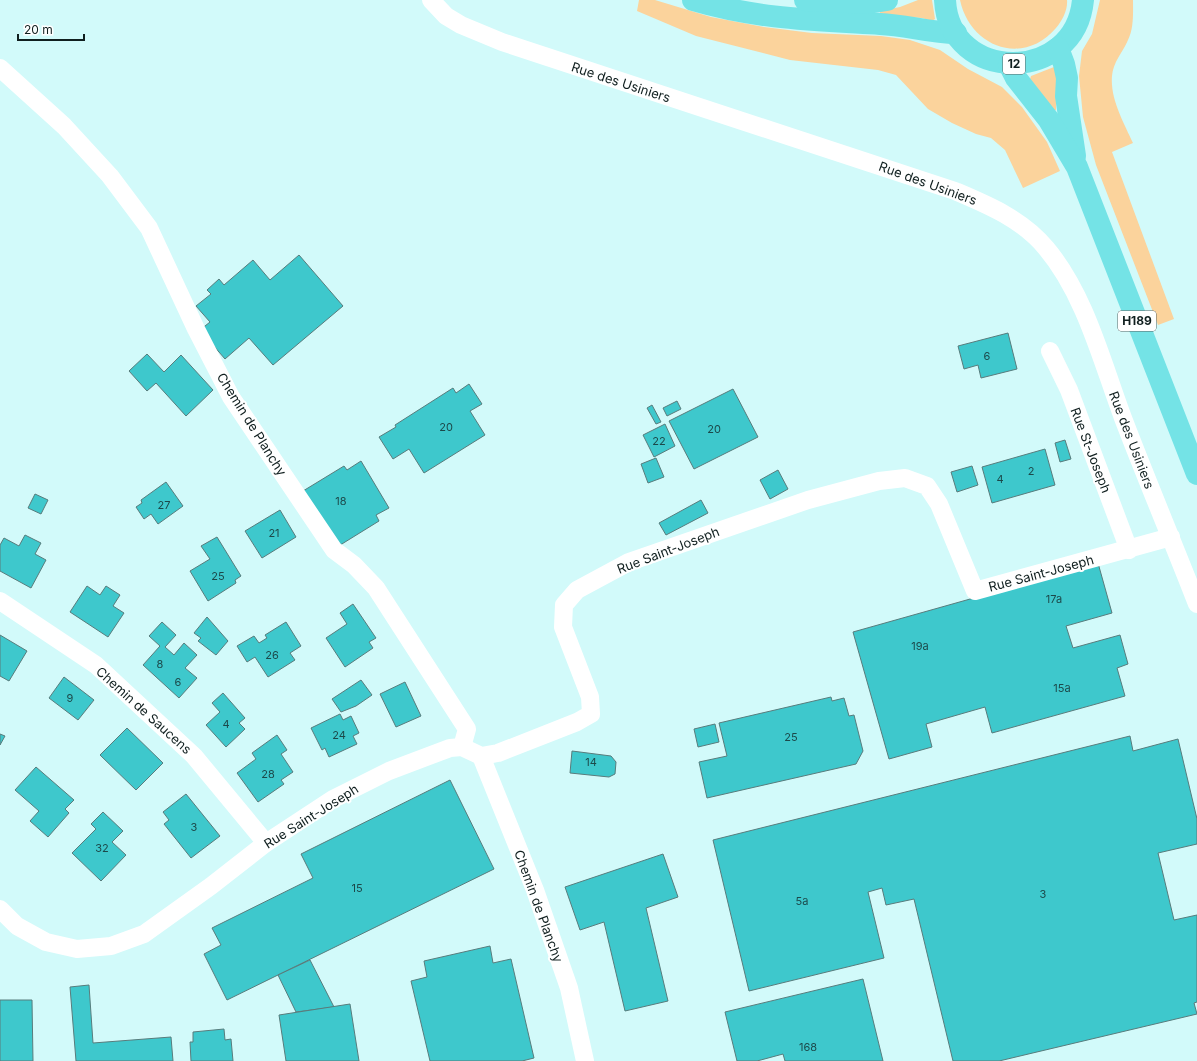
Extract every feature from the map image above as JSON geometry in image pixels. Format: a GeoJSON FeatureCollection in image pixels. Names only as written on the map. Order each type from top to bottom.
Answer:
{"type":"FeatureCollection","features":[{"type":"Feature","properties":{"kind":"highway"},"geometry":{"type":"LineString","coordinates":[[693,0],[744,12],[786,19],[881,24],[926,31],[956,33]]}},
{"type":"Feature","properties":{"kind":"highway"},"geometry":{"type":"LineString","coordinates":[[805,0],[868,3],[887,0]]}},
{"type":"Feature","properties":{"kind":"highway","name":"12"},"geometry":{"type":"LineString","coordinates":[[945,0],[949,18],[956,33],[966,45],[980,55],[996,62],[1009,64],[1022,64],[1038,60],[1058,48],[1074,30],[1080,16],[1083,0]]}},
{"type":"Feature","properties":{"kind":"highway"},"geometry":{"type":"LineString","coordinates":[[1058,48],[1067,78],[1066,96],[1077,167]]}},
{"type":"Feature","properties":{"kind":"highway"},"geometry":{"type":"LineString","coordinates":[[1009,64],[1016,78],[1049,120],[1077,167]]}},
{"type":"Feature","properties":{"kind":"highway","name":"H189"},"geometry":{"type":"LineString","coordinates":[[1077,167],[1197,474]]}},
{"type":"Feature","properties":{"kind":"street","name":"Rue des Usiniers"},"geometry":{"type":"LineString","coordinates":[[435,2],[446,16],[461,25],[502,42],[955,191],[1005,213],[1019,223],[1046,247],[1057,262],[1075,294],[1091,330],[1141,465],[1197,604]]}},
{"type":"Feature","properties":{"kind":"street","name":"Chemin de Planchy"},"geometry":{"type":"LineString","coordinates":[[0,68],[64,126],[110,176],[150,228],[196,329],[232,397],[334,550],[354,565],[376,588],[467,729],[462,747]]}},
{"type":"Feature","properties":{"kind":"street","name":"Rue St-Joseph"},"geometry":{"type":"LineString","coordinates":[[1050,351],[1068,390],[1129,550]]}},
{"type":"Feature","properties":{"kind":"street","name":"Rue Saint-Joseph"},"geometry":{"type":"LineString","coordinates":[[481,756],[502,752],[577,722],[591,714],[590,697],[564,627],[564,605],[577,590],[629,562],[808,500],[879,481],[905,478],[927,486],[939,504],[975,591],[1129,550],[1171,537]]}},
{"type":"Feature","properties":{"kind":"street","name":"Chemin de Saucens"},"geometry":{"type":"LineString","coordinates":[[0,601],[96,665],[194,756],[266,843]]}},
{"type":"Feature","properties":{"kind":"street","name":"Rue Saint-Joseph"},"geometry":{"type":"LineString","coordinates":[[0,909],[18,926],[46,942],[77,949],[111,946],[144,934],[211,886],[266,843],[333,799],[389,771],[450,748],[462,747]]}},
{"type":"Feature","properties":{"kind":"street"},"geometry":{"type":"LineString","coordinates":[[462,747],[481,756]]}},
{"type":"Feature","properties":{"kind":"street","name":"Chemin de Planchy"},"geometry":{"type":"LineString","coordinates":[[481,756],[535,890],[569,988],[585,1061]]}},
{"type":"Feature","properties":{"kind":"shaded area"},"geometry":{"type":"Polygon","coordinates":[[[639,0],[655,0],[711,17],[764,27],[812,33],[881,36],[910,40],[940,50],[968,69],[1002,87],[1022,107],[1047,142],[1060,171],[1023,188],[1005,150],[991,138],[976,134],[952,123],[928,109],[896,75],[878,70],[790,60],[696,36],[637,11],[639,0]]]}},
{"type":"Feature","properties":{"kind":"shaded area"},"geometry":{"type":"Polygon","coordinates":[[[918,0],[932,0],[935,19],[932,21],[922,18],[880,15],[880,11],[900,7],[918,0]]]}},
{"type":"Feature","properties":{"kind":"shaded area"},"geometry":{"type":"Polygon","coordinates":[[[960,0],[1067,0],[1067,4],[1066,11],[1056,28],[1043,40],[1028,47],[1014,49],[999,46],[986,40],[975,30],[966,16],[960,0]]]}},
{"type":"Feature","properties":{"kind":"shaded area"},"geometry":{"type":"Polygon","coordinates":[[[1100,0],[1133,0],[1133,20],[1131,31],[1114,66],[1112,85],[1118,111],[1133,143],[1112,152],[1174,319],[1158,325],[1096,165],[1083,117],[1079,76],[1082,51],[1092,34],[1100,0]]]}},
{"type":"Feature","properties":{"kind":"shaded area"},"geometry":{"type":"Polygon","coordinates":[[[1054,67],[1056,69],[1056,110],[1054,111],[1030,79],[1031,76],[1054,67]]]}},
{"type":"Feature","properties":{"kind":"building"},"geometry":{"type":"Polygon","coordinates":[[[299,255],[343,306],[273,365],[249,338],[225,359],[200,330],[210,322],[196,306],[211,294],[207,290],[219,279],[224,285],[253,260],[270,280],[299,255]]]}},
{"type":"Feature","properties":{"kind":"building"},"geometry":{"type":"Polygon","coordinates":[[[1008,333],[1017,369],[981,378],[978,365],[964,369],[958,346],[1008,333]]]}},
{"type":"Feature","properties":{"kind":"building"},"geometry":{"type":"Polygon","coordinates":[[[147,354],[164,372],[181,355],[213,390],[186,416],[156,383],[147,391],[129,371],[147,354]]]}},
{"type":"Feature","properties":{"kind":"building"},"geometry":{"type":"Polygon","coordinates":[[[469,384],[482,404],[470,411],[485,435],[424,473],[409,449],[393,459],[379,437],[453,388],[456,393],[469,384]]]}},
{"type":"Feature","properties":{"kind":"building"},"geometry":{"type":"Polygon","coordinates":[[[733,389],[758,437],[694,469],[669,421],[733,389]]]}},
{"type":"Feature","properties":{"kind":"building"},"geometry":{"type":"Polygon","coordinates":[[[677,401],[681,409],[667,416],[663,408],[677,401]]]}},
{"type":"Feature","properties":{"kind":"building"},"geometry":{"type":"Polygon","coordinates":[[[652,405],[661,422],[656,424],[647,408],[652,405]]]}},
{"type":"Feature","properties":{"kind":"building"},"geometry":{"type":"Polygon","coordinates":[[[665,424],[675,446],[654,457],[643,435],[665,424]]]}},
{"type":"Feature","properties":{"kind":"building"},"geometry":{"type":"Polygon","coordinates":[[[1065,440],[1071,459],[1060,462],[1055,443],[1065,440]]]}},
{"type":"Feature","properties":{"kind":"building"},"geometry":{"type":"Polygon","coordinates":[[[1045,449],[1055,485],[992,503],[982,467],[1045,449]]]}},
{"type":"Feature","properties":{"kind":"building"},"geometry":{"type":"Polygon","coordinates":[[[656,458],[664,477],[648,483],[641,464],[656,458]]]}},
{"type":"Feature","properties":{"kind":"building"},"geometry":{"type":"Polygon","coordinates":[[[361,461],[389,508],[376,515],[379,521],[337,547],[303,491],[344,466],[347,470],[361,461]]]}},
{"type":"Feature","properties":{"kind":"building"},"geometry":{"type":"Polygon","coordinates":[[[972,466],[978,485],[957,492],[951,472],[972,466]]]}},
{"type":"Feature","properties":{"kind":"building"},"geometry":{"type":"Polygon","coordinates":[[[778,470],[788,489],[770,499],[760,480],[778,470]]]}},
{"type":"Feature","properties":{"kind":"building"},"geometry":{"type":"Polygon","coordinates":[[[166,482],[183,506],[158,524],[151,514],[144,519],[136,507],[142,503],[141,500],[166,482]]]}},
{"type":"Feature","properties":{"kind":"building"},"geometry":{"type":"Polygon","coordinates":[[[35,494],[48,500],[41,514],[28,508],[35,494]]]}},
{"type":"Feature","properties":{"kind":"building"},"geometry":{"type":"Polygon","coordinates":[[[701,500],[708,513],[666,535],[659,523],[701,500]]]}},
{"type":"Feature","properties":{"kind":"building"},"geometry":{"type":"Polygon","coordinates":[[[280,510],[296,537],[262,558],[245,531],[280,510]]]}},
{"type":"Feature","properties":{"kind":"building"},"geometry":{"type":"Polygon","coordinates":[[[25,535],[41,543],[35,554],[46,560],[31,588],[0,571],[0,545],[4,538],[19,546],[25,535]]]}},
{"type":"Feature","properties":{"kind":"building"},"geometry":{"type":"Polygon","coordinates":[[[217,537],[241,576],[235,580],[236,583],[208,601],[190,571],[210,559],[201,546],[217,537]]]}},
{"type":"Feature","properties":{"kind":"building"},"geometry":{"type":"Polygon","coordinates":[[[1098,563],[1112,613],[1066,626],[1073,648],[1120,635],[1128,664],[1117,668],[1125,696],[992,733],[985,707],[926,724],[932,747],[889,759],[853,632],[1098,563]]]}},
{"type":"Feature","properties":{"kind":"building"},"geometry":{"type":"Polygon","coordinates":[[[87,586],[100,595],[106,586],[120,595],[113,606],[124,613],[108,637],[70,612],[87,586]]]}},
{"type":"Feature","properties":{"kind":"building"},"geometry":{"type":"Polygon","coordinates":[[[353,604],[376,638],[369,642],[373,648],[345,667],[326,638],[347,624],[340,613],[353,604]]]}},
{"type":"Feature","properties":{"kind":"building"},"geometry":{"type":"Polygon","coordinates":[[[207,617],[228,641],[216,655],[198,641],[201,638],[194,633],[207,617]]]}},
{"type":"Feature","properties":{"kind":"building"},"geometry":{"type":"Polygon","coordinates":[[[162,622],[176,635],[165,647],[174,655],[184,643],[197,655],[185,668],[197,678],[179,698],[143,665],[160,646],[149,636],[162,622]]]}},
{"type":"Feature","properties":{"kind":"building"},"geometry":{"type":"Polygon","coordinates":[[[286,622],[301,646],[290,653],[295,660],[268,677],[255,657],[247,662],[237,646],[254,636],[259,643],[267,638],[265,635],[286,622]]]}},
{"type":"Feature","properties":{"kind":"building"},"geometry":{"type":"Polygon","coordinates":[[[0,635],[27,651],[9,681],[0,676],[0,635]]]}},
{"type":"Feature","properties":{"kind":"building"},"geometry":{"type":"Polygon","coordinates":[[[64,677],[94,700],[78,720],[49,698],[64,677]]]}},
{"type":"Feature","properties":{"kind":"building"},"geometry":{"type":"Polygon","coordinates":[[[361,680],[372,695],[356,706],[341,712],[332,699],[361,680]]]}},
{"type":"Feature","properties":{"kind":"building"},"geometry":{"type":"Polygon","coordinates":[[[405,682],[421,716],[396,727],[380,694],[405,682]]]}},
{"type":"Feature","properties":{"kind":"building"},"geometry":{"type":"Polygon","coordinates":[[[223,693],[245,718],[239,723],[245,729],[226,747],[206,725],[220,712],[212,703],[223,693]]]}},
{"type":"Feature","properties":{"kind":"building"},"geometry":{"type":"Polygon","coordinates":[[[831,697],[832,701],[844,698],[849,716],[854,715],[863,751],[856,764],[707,798],[699,762],[727,756],[719,723],[831,697]]]}},
{"type":"Feature","properties":{"kind":"building"},"geometry":{"type":"Polygon","coordinates":[[[340,714],[343,720],[351,716],[359,733],[353,736],[357,744],[329,757],[325,748],[322,750],[311,728],[340,714]]]}},
{"type":"Feature","properties":{"kind":"building"},"geometry":{"type":"Polygon","coordinates":[[[715,724],[719,742],[698,747],[694,729],[715,724]]]}},
{"type":"Feature","properties":{"kind":"building"},"geometry":{"type":"Polygon","coordinates":[[[127,728],[163,763],[136,790],[100,755],[127,728]]]}},
{"type":"Feature","properties":{"kind":"building"},"geometry":{"type":"Polygon","coordinates":[[[0,734],[5,736],[0,745],[0,734]]]}},
{"type":"Feature","properties":{"kind":"building"},"geometry":{"type":"Polygon","coordinates":[[[277,735],[287,750],[281,754],[293,772],[281,780],[284,784],[258,802],[237,773],[256,759],[252,753],[277,735]]]}},
{"type":"Feature","properties":{"kind":"building"},"geometry":{"type":"Polygon","coordinates":[[[1130,736],[1133,751],[1178,739],[1197,819],[1197,844],[1158,853],[1174,920],[1197,915],[1197,1002],[1194,1003],[1197,1014],[999,1061],[953,1061],[914,899],[886,905],[882,888],[868,892],[884,958],[749,991],[713,840],[1130,736]]]}},
{"type":"Feature","properties":{"kind":"building"},"geometry":{"type":"Polygon","coordinates":[[[572,751],[611,756],[616,762],[615,774],[609,777],[570,773],[572,751]]]}},
{"type":"Feature","properties":{"kind":"building"},"geometry":{"type":"Polygon","coordinates":[[[36,767],[74,800],[65,809],[69,813],[48,837],[30,821],[39,811],[15,790],[36,767]]]}},
{"type":"Feature","properties":{"kind":"building"},"geometry":{"type":"Polygon","coordinates":[[[450,780],[494,869],[227,1000],[204,954],[221,945],[212,928],[313,878],[301,854],[450,780]]]}},
{"type":"Feature","properties":{"kind":"building"},"geometry":{"type":"Polygon","coordinates":[[[186,794],[220,836],[191,858],[164,824],[169,820],[163,812],[186,794]]]}},
{"type":"Feature","properties":{"kind":"building"},"geometry":{"type":"Polygon","coordinates":[[[103,812],[123,831],[112,842],[126,855],[101,881],[72,853],[96,829],[91,824],[103,812]]]}},
{"type":"Feature","properties":{"kind":"building"},"geometry":{"type":"Polygon","coordinates":[[[663,854],[678,897],[646,908],[668,1001],[625,1011],[604,922],[580,930],[565,887],[663,854]]]}},
{"type":"Feature","properties":{"kind":"building"},"geometry":{"type":"Polygon","coordinates":[[[490,946],[493,963],[511,959],[534,1058],[522,1061],[430,1061],[411,981],[427,977],[424,961],[490,946]]]}},
{"type":"Feature","properties":{"kind":"building"},"geometry":{"type":"Polygon","coordinates":[[[310,960],[334,1007],[296,1012],[278,975],[310,960]]]}},
{"type":"Feature","properties":{"kind":"building"},"geometry":{"type":"Polygon","coordinates":[[[863,979],[883,1061],[785,1061],[783,1054],[757,1061],[737,1061],[725,1012],[863,979]]]}},
{"type":"Feature","properties":{"kind":"building"},"geometry":{"type":"Polygon","coordinates":[[[89,985],[93,1043],[171,1037],[173,1061],[76,1061],[70,987],[89,985]]]}},
{"type":"Feature","properties":{"kind":"building"},"geometry":{"type":"Polygon","coordinates":[[[0,1000],[32,1000],[33,1061],[0,1061],[0,1000]]]}},
{"type":"Feature","properties":{"kind":"building"},"geometry":{"type":"Polygon","coordinates":[[[350,1004],[359,1061],[286,1061],[279,1015],[350,1004]]]}},
{"type":"Feature","properties":{"kind":"building"},"geometry":{"type":"Polygon","coordinates":[[[224,1029],[225,1040],[231,1039],[233,1061],[191,1061],[190,1042],[193,1042],[193,1032],[224,1029]]]}}]}
